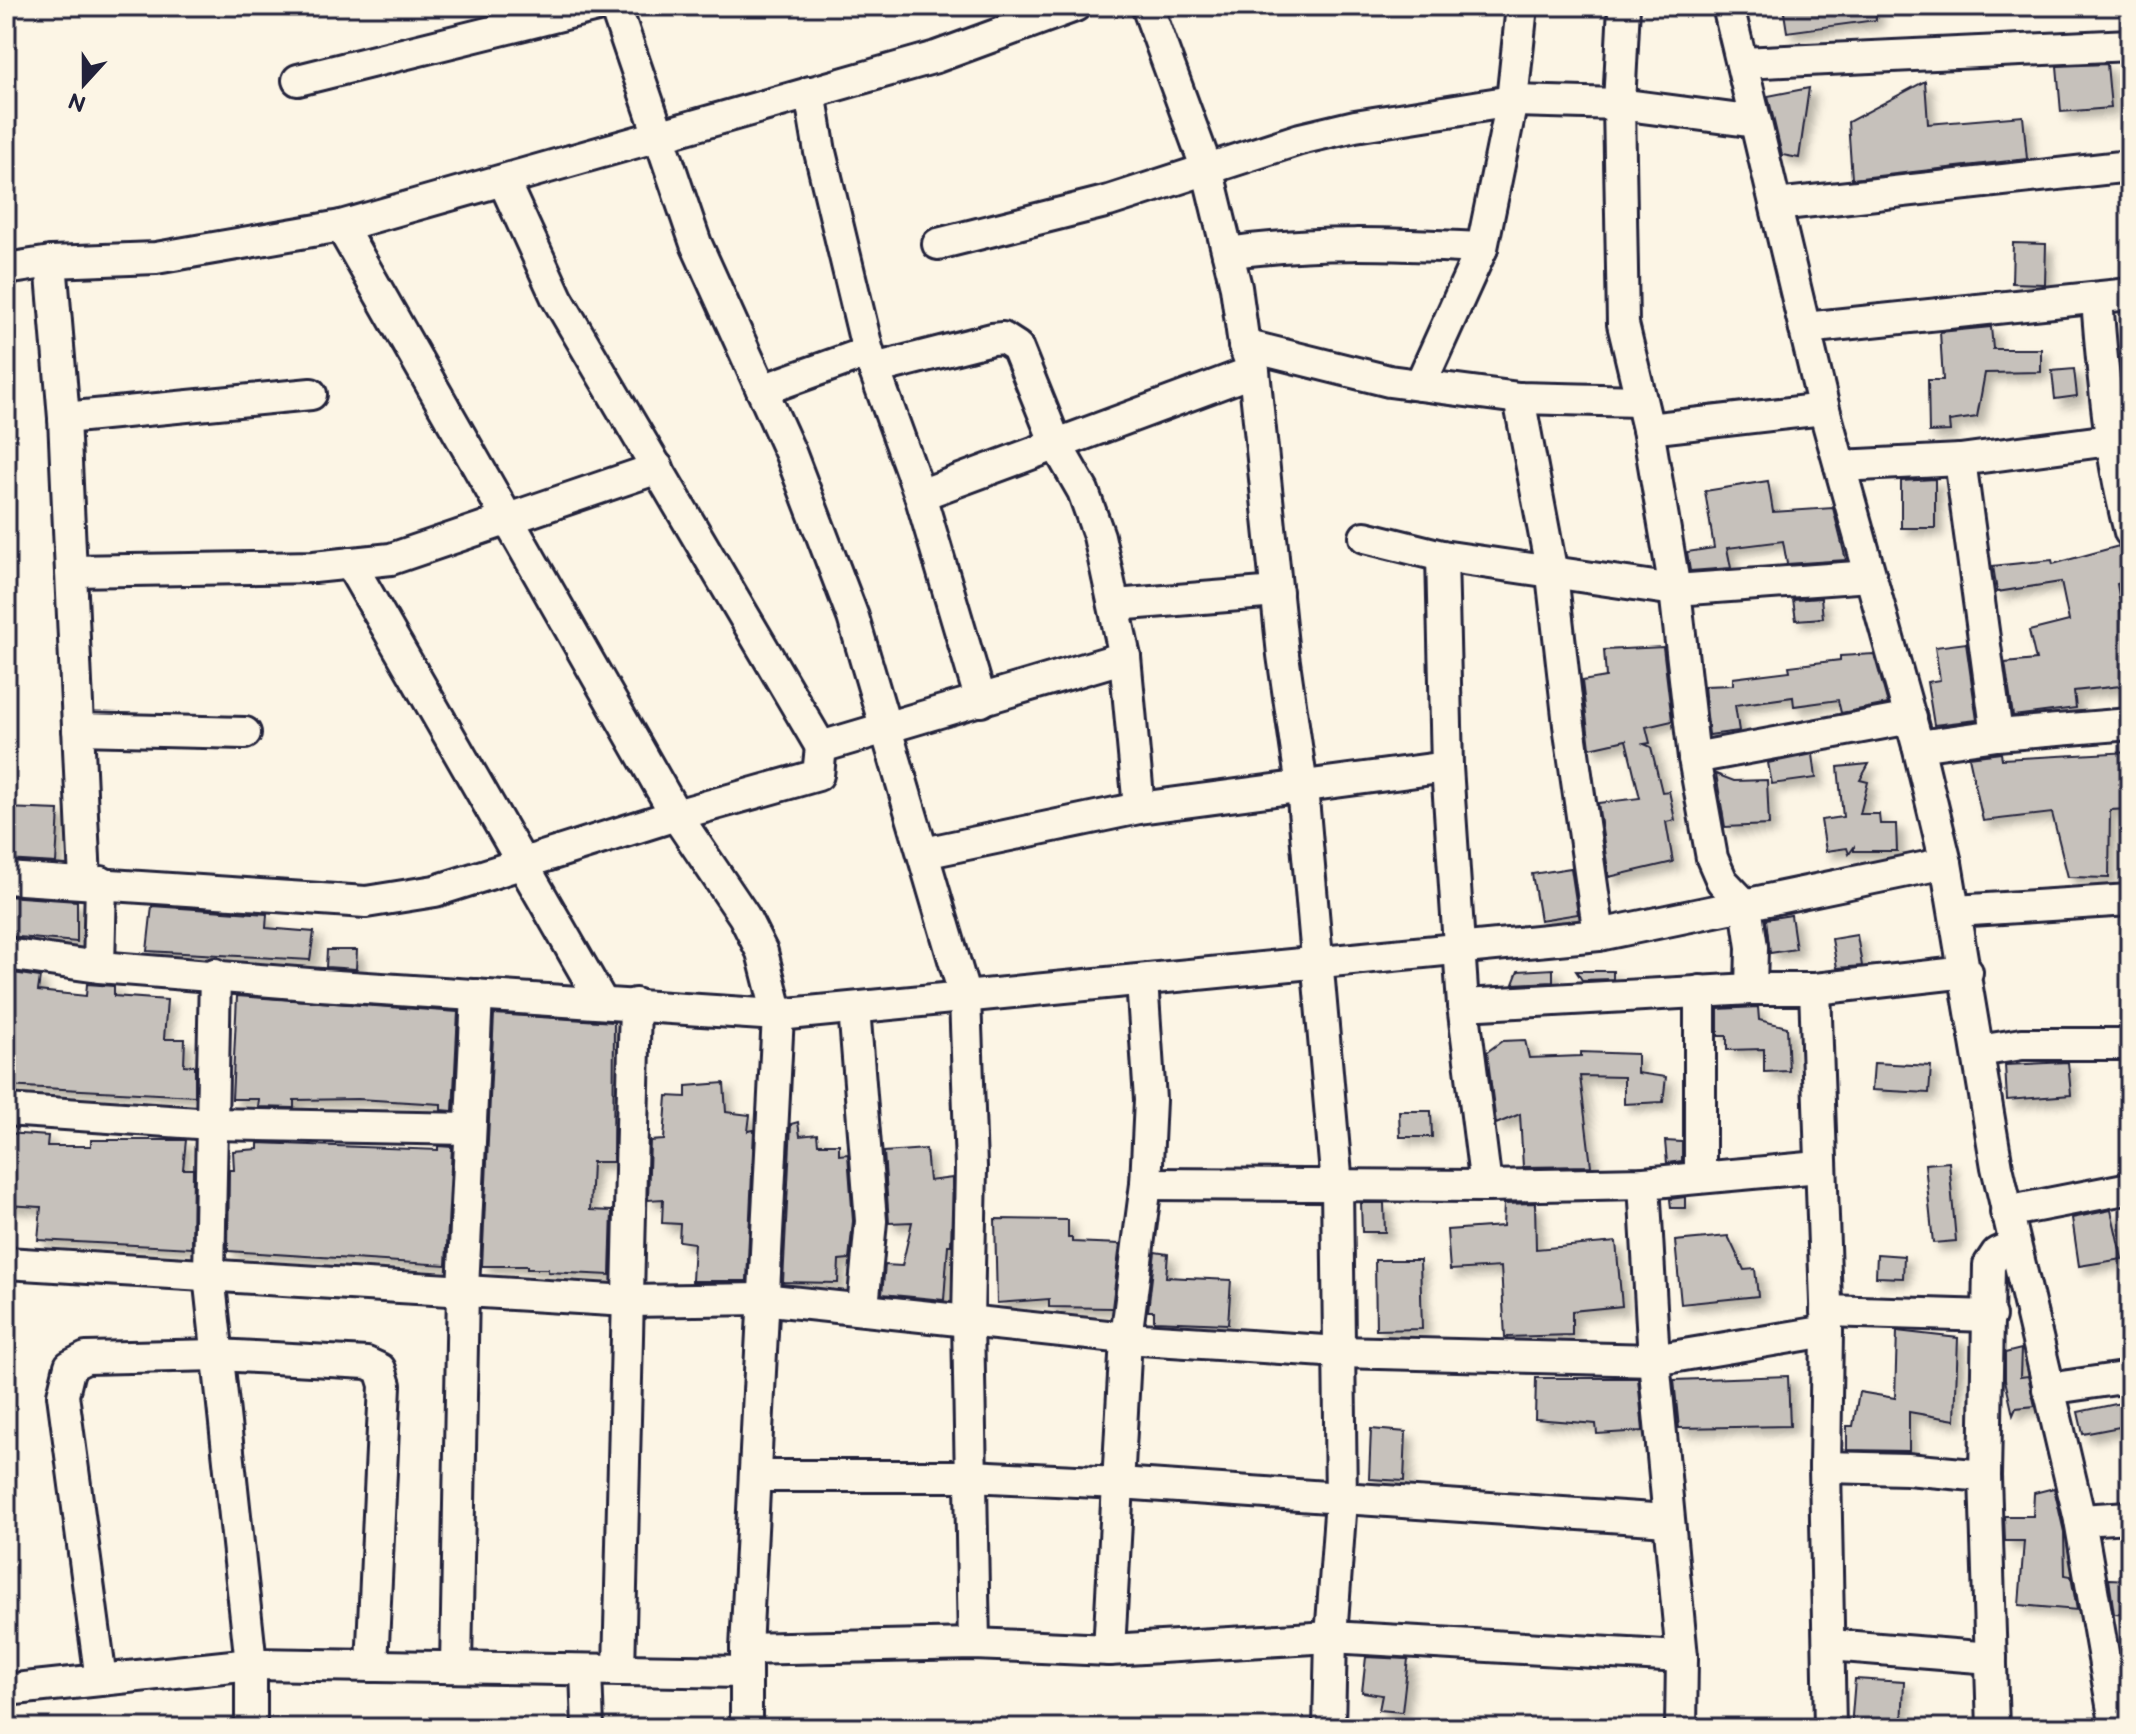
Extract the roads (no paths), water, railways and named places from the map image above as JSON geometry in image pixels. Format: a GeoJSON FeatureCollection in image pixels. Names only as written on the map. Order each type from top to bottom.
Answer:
{"type":"FeatureCollection","features":[{"type":"Feature","properties":{"kind":"street"},"geometry":{"type":"LineString","coordinates":[[298,80],[597,6]]}},
{"type":"Feature","properties":{"kind":"street"},"geometry":{"type":"LineString","coordinates":[[615,6],[696,244],[790,452],[853,617],[965,997],[971,1167],[968,1321],[974,1644]]}},
{"type":"Feature","properties":{"kind":"street"},"geometry":{"type":"LineString","coordinates":[[1147,6],[1208,172],[1249,358],[1302,787],[1337,1186],[1341,1500],[1331,1637],[1329,1728]]}},
{"type":"Feature","properties":{"kind":"street"},"geometry":{"type":"LineString","coordinates":[[1420,385],[1482,248],[1512,101],[1522,6]]}},
{"type":"Feature","properties":{"kind":"street"},"geometry":{"type":"LineString","coordinates":[[1624,6],[1619,104],[1623,324],[1644,415],[1675,590],[1694,758],[1712,858],[1722,881],[1746,906],[1753,963],[1751,989]]}},
{"type":"Feature","properties":{"kind":"street"},"geometry":{"type":"LineString","coordinates":[[1728,6],[1824,409],[1915,732],[1946,863],[2006,1212],[2115,1655],[2116,1728]]}},
{"type":"Feature","properties":{"kind":"street"},"geometry":{"type":"LineString","coordinates":[[6,269],[51,262],[156,258],[341,226],[936,57],[1067,8]]}},
{"type":"Feature","properties":{"kind":"street"},"geometry":{"type":"LineString","coordinates":[[1742,63],[2130,45]]}},
{"type":"Feature","properties":{"kind":"street"},"geometry":{"type":"LineString","coordinates":[[810,92],[820,152],[871,360],[920,495],[981,701]]}},
{"type":"Feature","properties":{"kind":"street"},"geometry":{"type":"LineString","coordinates":[[938,244],[1109,201],[1208,172],[1300,139],[1355,126],[1512,101],[1619,104],[1756,122]]}},
{"type":"Feature","properties":{"kind":"street"},"geometry":{"type":"LineString","coordinates":[[1776,205],[2130,166]]}},
{"type":"Feature","properties":{"kind":"street"},"geometry":{"type":"LineString","coordinates":[[6,878],[366,902],[435,891],[676,815],[818,775],[821,747],[557,298],[504,182]]}},
{"type":"Feature","properties":{"kind":"street"},"geometry":{"type":"LineString","coordinates":[[341,226],[676,815],[744,916],[762,952],[778,1015],[762,1299],[764,1351],[745,1660],[746,1728]]}},
{"type":"Feature","properties":{"kind":"street"},"geometry":{"type":"LineString","coordinates":[[1228,253],[1284,245],[1357,242],[1482,248]]}},
{"type":"Feature","properties":{"kind":"street"},"geometry":{"type":"LineString","coordinates":[[51,262],[64,418],[78,729],[99,967]]}},
{"type":"Feature","properties":{"kind":"street"},"geometry":{"type":"LineString","coordinates":[[1805,328],[2130,294]]}},
{"type":"Feature","properties":{"kind":"street"},"geometry":{"type":"LineString","coordinates":[[2097,299],[2110,440],[2130,532]]}},
{"type":"Feature","properties":{"kind":"street"},"geometry":{"type":"LineString","coordinates":[[762,390],[871,360],[992,339],[1013,342],[1021,353],[1056,444],[1083,491],[1099,536],[1125,657],[1139,808]]}},
{"type":"Feature","properties":{"kind":"street"},"geometry":{"type":"LineString","coordinates":[[920,495],[1056,444],[1249,358],[1644,415],[1824,409]]}},
{"type":"Feature","properties":{"kind":"street"},"geometry":{"type":"LineString","coordinates":[[64,418],[311,394]]}},
{"type":"Feature","properties":{"kind":"street"},"geometry":{"type":"LineString","coordinates":[[1519,398],[1552,574],[1569,725],[1599,935]]}},
{"type":"Feature","properties":{"kind":"street"},"geometry":{"type":"LineString","coordinates":[[1840,466],[1960,460],[2110,440]]}},
{"type":"Feature","properties":{"kind":"street"},"geometry":{"type":"LineString","coordinates":[[1960,460],[1997,735]]}},
{"type":"Feature","properties":{"kind":"street"},"geometry":{"type":"LineString","coordinates":[[71,571],[350,563],[391,559],[658,468]]}},
{"type":"Feature","properties":{"kind":"street"},"geometry":{"type":"LineString","coordinates":[[1365,537],[1442,556],[1675,590],[1870,576]]}},
{"type":"Feature","properties":{"kind":"street"},"geometry":{"type":"LineString","coordinates":[[1442,556],[1447,767],[1462,947],[1463,1005],[1486,1186]]}},
{"type":"Feature","properties":{"kind":"street"},"geometry":{"type":"LineString","coordinates":[[350,563],[602,1002]]}},
{"type":"Feature","properties":{"kind":"street"},"geometry":{"type":"LineString","coordinates":[[1115,605],[1277,592]]}},
{"type":"Feature","properties":{"kind":"street"},"geometry":{"type":"LineString","coordinates":[[821,747],[884,725],[981,701],[1125,657]]}},
{"type":"Feature","properties":{"kind":"street"},"geometry":{"type":"LineString","coordinates":[[1694,758],[1915,732],[1997,735],[2130,724]]}},
{"type":"Feature","properties":{"kind":"street"},"geometry":{"type":"LineString","coordinates":[[78,729],[245,733]]}},
{"type":"Feature","properties":{"kind":"street"},"geometry":{"type":"LineString","coordinates":[[924,853],[1139,808],[1447,767]]}},
{"type":"Feature","properties":{"kind":"street"},"geometry":{"type":"LineString","coordinates":[[6,954],[99,967],[321,985],[778,1015],[1599,935],[1946,863]]}},
{"type":"Feature","properties":{"kind":"street"},"geometry":{"type":"LineString","coordinates":[[1955,911],[2130,900]]}},
{"type":"Feature","properties":{"kind":"street"},"geometry":{"type":"LineString","coordinates":[[1463,1005],[1700,991],[1815,989],[1967,972]]}},
{"type":"Feature","properties":{"kind":"street"},"geometry":{"type":"LineString","coordinates":[[215,974],[209,1275],[251,1664],[251,1728]]}},
{"type":"Feature","properties":{"kind":"street"},"geometry":{"type":"LineString","coordinates":[[1109,1650],[1126,1338],[1146,1184],[1150,1100],[1142,980]]}},
{"type":"Feature","properties":{"kind":"street"},"geometry":{"type":"LineString","coordinates":[[1815,989],[1826,1321],[1825,1467],[1830,1728]]}},
{"type":"Feature","properties":{"kind":"street"},"geometry":{"type":"LineString","coordinates":[[1700,991],[1700,1177]]}},
{"type":"Feature","properties":{"kind":"street"},"geometry":{"type":"LineString","coordinates":[[456,1666],[463,1289],[477,995]]}},
{"type":"Feature","properties":{"kind":"street"},"geometry":{"type":"LineString","coordinates":[[619,1670],[635,1004]]}},
{"type":"Feature","properties":{"kind":"street"},"geometry":{"type":"LineString","coordinates":[[854,1008],[871,1221],[863,1308]]}},
{"type":"Feature","properties":{"kind":"street"},"geometry":{"type":"LineString","coordinates":[[1979,1051],[2034,1044],[2130,1044]]}},
{"type":"Feature","properties":{"kind":"street"},"geometry":{"type":"LineString","coordinates":[[6,1110],[212,1124],[470,1129]]}},
{"type":"Feature","properties":{"kind":"street"},"geometry":{"type":"LineString","coordinates":[[1146,1184],[1486,1186],[1644,1183],[1819,1167]]}},
{"type":"Feature","properties":{"kind":"street"},"geometry":{"type":"LineString","coordinates":[[1644,1183],[1654,1360],[1682,1657],[1681,1728]]}},
{"type":"Feature","properties":{"kind":"street"},"geometry":{"type":"LineString","coordinates":[[2006,1212],[2130,1188]]}},
{"type":"Feature","properties":{"kind":"street"},"geometry":{"type":"LineString","coordinates":[[1993,1728],[1985,1476],[1989,1265],[1997,1253],[2014,1245]]}},
{"type":"Feature","properties":{"kind":"street"},"geometry":{"type":"LineString","coordinates":[[6,1263],[628,1301],[762,1299],[1126,1338],[1340,1352],[1654,1360],[1826,1321],[1990,1316]]}},
{"type":"Feature","properties":{"kind":"street"},"geometry":{"type":"LineString","coordinates":[[101,1680],[63,1395],[70,1366],[86,1358],[218,1355],[367,1363],[380,1369],[385,1385],[372,1666]]}},
{"type":"Feature","properties":{"kind":"street"},"geometry":{"type":"LineString","coordinates":[[2048,1389],[2130,1377]]}},
{"type":"Feature","properties":{"kind":"street"},"geometry":{"type":"LineString","coordinates":[[1825,1467],[1907,1469],[1985,1476]]}},
{"type":"Feature","properties":{"kind":"street"},"geometry":{"type":"LineString","coordinates":[[756,1476],[970,1476],[1119,1483],[1668,1520]]}},
{"type":"Feature","properties":{"kind":"street"},"geometry":{"type":"LineString","coordinates":[[2080,1520],[2130,1517]]}},
{"type":"Feature","properties":{"kind":"street"},"geometry":{"type":"LineString","coordinates":[[6,1690],[251,1664],[619,1670],[974,1644],[1109,1650],[1331,1637],[1682,1657]]}},
{"type":"Feature","properties":{"kind":"street"},"geometry":{"type":"LineString","coordinates":[[1830,1645],[1991,1658]]}},
{"type":"Feature","properties":{"kind":"street"},"geometry":{"type":"LineString","coordinates":[[586,1670],[588,1728]]}}]}
